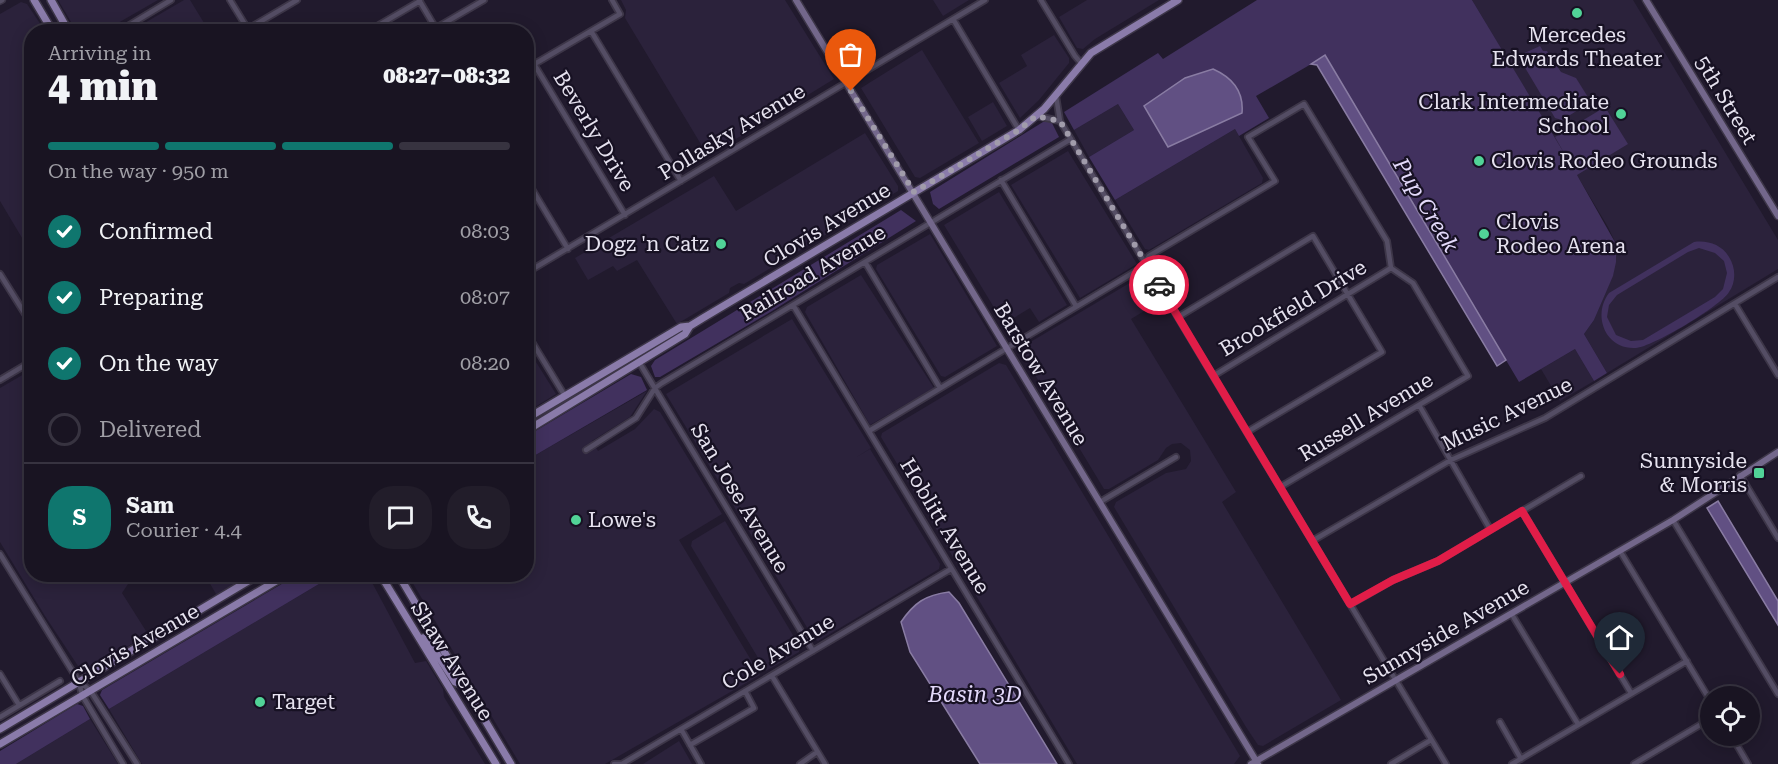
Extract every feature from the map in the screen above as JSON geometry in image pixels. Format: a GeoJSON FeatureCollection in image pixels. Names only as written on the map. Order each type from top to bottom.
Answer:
{"type":"FeatureCollection","features":[{"type":"Feature","properties":{"kind":"main road"},"geometry":{"type":"LineString","coordinates":[[34,0],[48,24]]}},
{"type":"Feature","properties":{"kind":"main road"},"geometry":{"type":"LineString","coordinates":[[51,0],[64,24]]}},
{"type":"Feature","properties":{"kind":"main road","name":"Barstow Avenue"},"geometry":{"type":"LineString","coordinates":[[796,0],[914,192],[1255,763]]}},
{"type":"Feature","properties":{"kind":"main road","name":"Clovis Avenue"},"geometry":{"type":"LineString","coordinates":[[534,414],[672,332],[681,327],[690,326],[1019,130],[1056,96],[1081,63],[1107,41],[1178,0]]}},
{"type":"Feature","properties":{"kind":"main road","name":"5th Street"},"geometry":{"type":"LineString","coordinates":[[1646,0],[1778,216]]}},
{"type":"Feature","properties":{"kind":"main road","name":"Clovis Avenue"},"geometry":{"type":"LineString","coordinates":[[534,425],[685,334],[690,326]]}},
{"type":"Feature","properties":{"kind":"main road"},"geometry":{"type":"LineString","coordinates":[[639,362],[642,355],[661,344],[672,332]]}},
{"type":"Feature","properties":{"kind":"main road"},"geometry":{"type":"LineString","coordinates":[[583,397],[631,362],[632,356]]}},
{"type":"Feature","properties":{"kind":"main road"},"geometry":{"type":"LineString","coordinates":[[534,423],[562,403],[565,396]]}},
{"type":"Feature","properties":{"kind":"main road","name":"Sunnyside Avenue"},"geometry":{"type":"LineString","coordinates":[[1255,763],[1395,679],[1673,520],[1778,452]]}},
{"type":"Feature","properties":{"kind":"main road","name":"Clovis Avenue"},"geometry":{"type":"LineString","coordinates":[[0,729],[247,582]]}},
{"type":"Feature","properties":{"kind":"main road","name":"Clovis Avenue"},"geometry":{"type":"LineString","coordinates":[[0,744],[274,582]]}},
{"type":"Feature","properties":{"kind":"main road","name":"Shaw Avenue"},"geometry":{"type":"LineString","coordinates":[[385,582],[496,764]]}},
{"type":"Feature","properties":{"kind":"main road","name":"Shaw Avenue"},"geometry":{"type":"LineString","coordinates":[[403,582],[511,764]]}},
{"type":"Feature","properties":{"kind":"main road"},"geometry":{"type":"LineString","coordinates":[[416,633],[433,648],[455,682],[463,685]]}},
{"type":"Feature","properties":{"kind":"street"},"geometry":{"type":"LineString","coordinates":[[131,24],[171,0]]}},
{"type":"Feature","properties":{"kind":"street"},"geometry":{"type":"LineString","coordinates":[[230,0],[244,24]]}},
{"type":"Feature","properties":{"kind":"street"},"geometry":{"type":"LineString","coordinates":[[258,24],[297,0]]}},
{"type":"Feature","properties":{"kind":"street"},"geometry":{"type":"LineString","coordinates":[[446,24],[484,0]]}},
{"type":"Feature","properties":{"kind":"street"},"geometry":{"type":"LineString","coordinates":[[534,64],[620,14],[612,0]]}},
{"type":"Feature","properties":{"kind":"street","name":"Pollasky Avenue"},"geometry":{"type":"LineString","coordinates":[[534,268],[985,0]]}},
{"type":"Feature","properties":{"kind":"street"},"geometry":{"type":"LineString","coordinates":[[1041,0],[1074,56],[1081,63]]}},
{"type":"Feature","properties":{"kind":"street"},"geometry":{"type":"LineString","coordinates":[[381,24],[420,1],[433,24]]}},
{"type":"Feature","properties":{"kind":"street"},"geometry":{"type":"LineString","coordinates":[[953,19],[1019,130]]}},
{"type":"Feature","properties":{"kind":"street"},"geometry":{"type":"LineString","coordinates":[[591,31],[681,181]]}},
{"type":"Feature","properties":{"kind":"street","name":"Beverly Drive"},"geometry":{"type":"LineString","coordinates":[[534,64],[625,214]]}},
{"type":"Feature","properties":{"kind":"street"},"geometry":{"type":"LineString","coordinates":[[1056,96],[1060,121],[1446,764]]}},
{"type":"Feature","properties":{"kind":"street"},"geometry":{"type":"LineString","coordinates":[[869,431],[1141,268],[1149,256],[1275,181],[1248,137],[1304,104],[1387,241],[1390,268]]}},
{"type":"Feature","properties":{"kind":"street"},"geometry":{"type":"LineString","coordinates":[[1036,116],[1060,121]]}},
{"type":"Feature","properties":{"kind":"street","name":"Railroad Avenue"},"geometry":{"type":"LineString","coordinates":[[586,450],[636,418],[655,388],[1071,139]]}},
{"type":"Feature","properties":{"kind":"street"},"geometry":{"type":"LineString","coordinates":[[1001,180],[1077,306]]}},
{"type":"Feature","properties":{"kind":"street"},"geometry":{"type":"LineString","coordinates":[[534,192],[568,249]]}},
{"type":"Feature","properties":{"kind":"street"},"geometry":{"type":"LineString","coordinates":[[1178,316],[1313,236],[1348,294],[1382,352],[1247,432]]}},
{"type":"Feature","properties":{"kind":"street"},"geometry":{"type":"LineString","coordinates":[[865,262],[940,388]]}},
{"type":"Feature","properties":{"kind":"street","name":"Brookfield Drive"},"geometry":{"type":"LineString","coordinates":[[1213,376],[1390,268]]}},
{"type":"Feature","properties":{"kind":"street","name":"Russell Avenue"},"geometry":{"type":"LineString","coordinates":[[1280,487],[1468,376],[1413,283],[1390,268]]}},
{"type":"Feature","properties":{"kind":"street"},"geometry":{"type":"LineString","coordinates":[[0,274],[24,312]]}},
{"type":"Feature","properties":{"kind":"street","name":"Music Avenue"},"geometry":{"type":"LineString","coordinates":[[1312,541],[1450,460],[1545,418],[1778,278]]}},
{"type":"Feature","properties":{"kind":"street","name":"Hoblitt Avenue"},"geometry":{"type":"LineString","coordinates":[[793,304],[1069,764]]}},
{"type":"Feature","properties":{"kind":"street"},"geometry":{"type":"LineString","coordinates":[[1734,304],[1778,375]]}},
{"type":"Feature","properties":{"kind":"street"},"geometry":{"type":"LineString","coordinates":[[534,345],[565,396]]}},
{"type":"Feature","properties":{"kind":"street","name":"San Jose Avenue"},"geometry":{"type":"LineString","coordinates":[[639,362],[813,651]]}},
{"type":"Feature","properties":{"kind":"street"},"geometry":{"type":"LineString","coordinates":[[0,380],[24,366]]}},
{"type":"Feature","properties":{"kind":"street"},"geometry":{"type":"LineString","coordinates":[[1419,405],[1490,529]]}},
{"type":"Feature","properties":{"kind":"street"},"geometry":{"type":"LineString","coordinates":[[1100,502],[1176,457]]}},
{"type":"Feature","properties":{"kind":"street"},"geometry":{"type":"LineString","coordinates":[[1740,475],[1778,537]]}},
{"type":"Feature","properties":{"kind":"street"},"geometry":{"type":"LineString","coordinates":[[1350,604],[1393,580],[1438,561],[1581,476]]}},
{"type":"Feature","properties":{"kind":"street"},"geometry":{"type":"LineString","coordinates":[[1522,511],[1631,693]]}},
{"type":"Feature","properties":{"kind":"street"},"geometry":{"type":"LineString","coordinates":[[1673,520],[1778,694]]}},
{"type":"Feature","properties":{"kind":"street"},"geometry":{"type":"LineString","coordinates":[[1620,551],[1702,686]]}},
{"type":"Feature","properties":{"kind":"street"},"geometry":{"type":"LineString","coordinates":[[0,554],[79,682],[82,695],[123,764]]}},
{"type":"Feature","properties":{"kind":"street","name":"Cole Avenue"},"geometry":{"type":"LineString","coordinates":[[614,764],[622,764],[951,568]]}},
{"type":"Feature","properties":{"kind":"street"},"geometry":{"type":"LineString","coordinates":[[1511,613],[1578,724]]}},
{"type":"Feature","properties":{"kind":"street"},"geometry":{"type":"LineString","coordinates":[[1512,764],[1687,661]]}},
{"type":"Feature","properties":{"kind":"street"},"geometry":{"type":"LineString","coordinates":[[0,674],[19,705]]}},
{"type":"Feature","properties":{"kind":"street"},"geometry":{"type":"LineString","coordinates":[[772,676],[825,764]]}},
{"type":"Feature","properties":{"kind":"street"},"geometry":{"type":"LineString","coordinates":[[0,717],[60,681]]}},
{"type":"Feature","properties":{"kind":"street"},"geometry":{"type":"LineString","coordinates":[[79,682],[90,690],[137,764]]}},
{"type":"Feature","properties":{"kind":"street"},"geometry":{"type":"LineString","coordinates":[[690,746],[754,708],[745,692]]}},
{"type":"Feature","properties":{"kind":"street"},"geometry":{"type":"LineString","coordinates":[[1500,722],[1521,759]]}},
{"type":"Feature","properties":{"kind":"street"},"geometry":{"type":"LineString","coordinates":[[1634,764],[1700,725]]}},
{"type":"Feature","properties":{"kind":"street"},"geometry":{"type":"LineString","coordinates":[[681,729],[701,764]]}},
{"type":"Feature","properties":{"kind":"street"},"geometry":{"type":"LineString","coordinates":[[1391,764],[1431,740]]}},
{"type":"Feature","properties":{"kind":"street"},"geometry":{"type":"LineString","coordinates":[[1738,746],[1749,764]]}},
{"type":"Feature","properties":{"kind":"street"},"geometry":{"type":"LineString","coordinates":[[800,764],[817,752]]}},
{"type":"Feature","properties":{"kind":"shaded area"},"geometry":{"type":"Polygon","coordinates":[[[58,0],[158,0],[116,24],[72,24],[58,0]]]}},
{"type":"Feature","properties":{"kind":"shaded area"},"geometry":{"type":"Polygon","coordinates":[[[184,0],[190,0],[205,24],[143,24],[184,0]]]}},
{"type":"Feature","properties":{"kind":"shaded area"},"geometry":{"type":"Polygon","coordinates":[[[621,0],[785,0],[834,79],[708,156],[625,18],[626,10],[621,0]]]}},
{"type":"Feature","properties":{"kind":"shaded area"},"geometry":{"type":"Polygon","coordinates":[[[933,0],[969,0],[943,16],[933,0]]]}},
{"type":"Feature","properties":{"kind":"shaded area"},"geometry":{"type":"Polygon","coordinates":[[[1087,0],[1159,0],[1095,39],[1083,49],[1077,48],[1059,17],[1087,0]]]}},
{"type":"Feature","properties":{"kind":"shaded area","name":"Clovis Rodeo Grounds"},"geometry":{"type":"Polygon","coordinates":[[[1257,0],[1472,0],[1567,158],[1555,137],[1605,107],[1628,144],[1577,175],[1616,244],[1613,276],[1594,320],[1584,334],[1607,373],[1594,381],[1575,349],[1519,382],[1325,56],[1256,96],[1269,118],[1239,136],[1235,129],[1115,200],[1089,157],[1134,130],[1118,104],[1074,130],[1064,112],[1158,53],[1163,59],[1257,0]]]}},
{"type":"Feature","properties":{"kind":"shaded area","name":"Clark Intermediate School"},"geometry":{"type":"Polygon","coordinates":[[[1472,0],[1633,0],[1778,240],[1778,269],[1607,373],[1584,334],[1594,320],[1613,275],[1616,244],[1472,0]]]}},
{"type":"Feature","properties":{"kind":"shaded area"},"geometry":{"type":"Polygon","coordinates":[[[21,2],[27,4],[40,24],[24,24],[24,241],[0,201],[0,14],[21,2]]]}},
{"type":"Feature","properties":{"kind":"shaded area"},"geometry":{"type":"Polygon","coordinates":[[[1054,35],[1069,58],[1069,63],[1039,100],[1020,118],[999,83],[1027,66],[1021,55],[1054,35]]]}},
{"type":"Feature","properties":{"kind":"shaded area"},"geometry":{"type":"Polygon","coordinates":[[[1540,46],[1543,51],[1547,51],[1561,72],[1576,78],[1591,102],[1562,120],[1555,118],[1518,56],[1540,46]]]}},
{"type":"Feature","properties":{"kind":"shaded area"},"geometry":{"type":"Polygon","coordinates":[[[922,50],[979,143],[920,178],[915,177],[861,88],[922,50]]]}},
{"type":"Feature","properties":{"kind":"shaded area"},"geometry":{"type":"Polygon","coordinates":[[[993,102],[1007,126],[982,141],[968,117],[993,102]]]}},
{"type":"Feature","properties":{"kind":"shaded area"},"geometry":{"type":"Polygon","coordinates":[[[1118,104],[1134,130],[1089,157],[1074,130],[1118,104]]]}},
{"type":"Feature","properties":{"kind":"shaded area"},"geometry":{"type":"Polygon","coordinates":[[[1051,121],[1059,137],[939,209],[933,204],[930,192],[1043,122],[1051,121]]]}},
{"type":"Feature","properties":{"kind":"shaded area"},"geometry":{"type":"Polygon","coordinates":[[[1235,129],[1263,178],[1262,183],[1149,250],[1145,249],[1115,200],[1235,129]]]}},
{"type":"Feature","properties":{"kind":"shaded area"},"geometry":{"type":"Polygon","coordinates":[[[865,133],[898,186],[898,191],[744,284],[739,283],[730,288],[729,293],[677,324],[637,260],[617,271],[613,266],[588,280],[575,258],[714,176],[736,211],[865,133]]]}},
{"type":"Feature","properties":{"kind":"shaded area"},"geometry":{"type":"Polygon","coordinates":[[[1068,151],[1137,264],[1080,298],[1011,185],[1068,151]]]}},
{"type":"Feature","properties":{"kind":"shaded area"},"geometry":{"type":"Polygon","coordinates":[[[999,192],[1067,305],[1039,322],[1030,308],[1004,324],[944,225],[999,192]]]}},
{"type":"Feature","properties":{"kind":"shaded area"},"geometry":{"type":"Polygon","coordinates":[[[901,210],[916,221],[772,311],[660,377],[655,377],[651,366],[655,360],[901,210]]]}},
{"type":"Feature","properties":{"kind":"shaded area"},"geometry":{"type":"Polygon","coordinates":[[[930,234],[997,346],[945,377],[941,376],[876,269],[877,265],[930,234]]]}},
{"type":"Feature","properties":{"kind":"shaded area"},"geometry":{"type":"Polygon","coordinates":[[[1694,242],[1719,246],[1729,257],[1734,270],[1734,279],[1729,292],[1713,307],[1670,334],[1636,348],[1616,343],[1604,330],[1602,311],[1609,293],[1694,242]],[[1699,248],[1688,252],[1617,295],[1609,305],[1607,317],[1616,335],[1631,341],[1643,340],[1715,297],[1723,289],[1727,273],[1724,261],[1715,253],[1699,248]]]}},
{"type":"Feature","properties":{"kind":"shaded area"},"geometry":{"type":"Polygon","coordinates":[[[861,275],[934,388],[870,425],[805,312],[807,307],[861,275]]]}},
{"type":"Feature","properties":{"kind":"shaded area"},"geometry":{"type":"Polygon","coordinates":[[[1143,275],[1159,302],[1131,319],[1236,492],[1222,502],[1341,700],[1263,746],[1258,745],[1246,727],[1114,507],[1116,502],[1166,473],[1186,469],[1191,461],[1190,450],[1181,443],[1172,444],[1166,448],[1158,460],[1109,489],[1104,489],[1020,350],[1143,275]]]}},
{"type":"Feature","properties":{"kind":"shaded area"},"geometry":{"type":"Polygon","coordinates":[[[792,319],[871,448],[855,458],[870,449],[940,564],[939,569],[818,641],[814,639],[666,394],[792,319]]]}},
{"type":"Feature","properties":{"kind":"shaded area"},"geometry":{"type":"Polygon","coordinates":[[[1575,349],[1594,381],[1560,401],[1541,369],[1575,349]]]}},
{"type":"Feature","properties":{"kind":"shaded area"},"geometry":{"type":"Polygon","coordinates":[[[534,359],[556,394],[534,408],[534,359]]]}},
{"type":"Feature","properties":{"kind":"shaded area"},"geometry":{"type":"Polygon","coordinates":[[[999,363],[1006,365],[1240,756],[1234,764],[1077,764],[881,437],[882,433],[999,363]]]}},
{"type":"Feature","properties":{"kind":"shaded area"},"geometry":{"type":"Polygon","coordinates":[[[24,374],[24,581],[0,542],[0,388],[24,374]]]}},
{"type":"Feature","properties":{"kind":"shaded area"},"geometry":{"type":"Polygon","coordinates":[[[631,374],[641,377],[647,390],[534,456],[534,432],[631,374]]]}},
{"type":"Feature","properties":{"kind":"shaded area"},"geometry":{"type":"Polygon","coordinates":[[[647,391],[630,417],[592,441],[598,451],[635,429],[654,409],[660,412],[722,514],[679,540],[760,675],[605,764],[520,764],[412,582],[534,582],[534,456],[647,391]]]}},
{"type":"Feature","properties":{"kind":"shaded area"},"geometry":{"type":"Polygon","coordinates":[[[725,521],[800,647],[799,652],[766,671],[691,546],[692,541],[725,521]]]}},
{"type":"Feature","properties":{"kind":"shaded area"},"geometry":{"type":"Polygon","coordinates":[[[24,582],[129,582],[122,593],[146,631],[137,641],[86,670],[80,669],[24,582]]]}},
{"type":"Feature","properties":{"kind":"shaded area"},"geometry":{"type":"Polygon","coordinates":[[[209,582],[239,582],[219,595],[209,582]]]}},
{"type":"Feature","properties":{"kind":"shaded area"},"geometry":{"type":"Polygon","coordinates":[[[285,582],[322,582],[109,709],[100,695],[102,690],[285,582]]]}},
{"type":"Feature","properties":{"kind":"shaded area"},"geometry":{"type":"Polygon","coordinates":[[[322,582],[372,582],[415,663],[426,661],[443,689],[444,697],[485,764],[142,764],[109,709],[322,582]]]}},
{"type":"Feature","properties":{"kind":"shaded area"},"geometry":{"type":"Polygon","coordinates":[[[77,704],[83,706],[90,719],[16,764],[0,764],[0,751],[77,704]]]}},
{"type":"Feature","properties":{"kind":"shaded area"},"geometry":{"type":"Polygon","coordinates":[[[90,719],[118,764],[16,764],[90,719]]]}},
{"type":"Feature","properties":{"kind":"shaded area"},"geometry":{"type":"Polygon","coordinates":[[[679,741],[692,764],[643,764],[679,741]]]}},
{"type":"Feature","properties":{"kind":"water"},"geometry":{"type":"Polygon","coordinates":[[[1325,55],[1506,360],[1497,366],[1317,65],[1311,64],[1325,55]]]}},
{"type":"Feature","properties":{"kind":"water"},"geometry":{"type":"Polygon","coordinates":[[[1213,69],[1235,86],[1241,98],[1242,113],[1168,147],[1144,106],[1185,78],[1213,69]]]}},
{"type":"Feature","properties":{"kind":"water"},"geometry":{"type":"Polygon","coordinates":[[[1718,501],[1778,601],[1778,625],[1707,508],[1718,501]]]}},
{"type":"Feature","properties":{"kind":"water","name":"Basin 3D"},"geometry":{"type":"Polygon","coordinates":[[[949,592],[959,603],[1057,764],[980,764],[910,652],[901,622],[921,601],[933,595],[949,592]]]}},
{"type":"Feature","properties":{"kind":"way so far"},"geometry":{"type":"LineString","coordinates":[[851,91],[914,192],[1019,130],[1036,116],[1052,117],[1060,121],[1159,285]]}},
{"type":"Feature","properties":{"kind":"place","name":"Mercedes Edwards Theater"},"geometry":{"type":"Point","coordinates":[1577,13]}},
{"type":"Feature","properties":{"kind":"place","name":"Clark Intermediate School"},"geometry":{"type":"Point","coordinates":[1621,114]}},
{"type":"Feature","properties":{"kind":"place","name":"Clovis Rodeo Grounds"},"geometry":{"type":"Point","coordinates":[1479,161]}},
{"type":"Feature","properties":{"kind":"place","name":"Clovis Rodeo Arena"},"geometry":{"type":"Point","coordinates":[1484,234]}},
{"type":"Feature","properties":{"kind":"place","name":"Dogz 'n Catz"},"geometry":{"type":"Point","coordinates":[721,244]}},
{"type":"Feature","properties":{"kind":"place","name":"Sunnyside & Morris"},"geometry":{"type":"Point","coordinates":[1759,473]}},
{"type":"Feature","properties":{"kind":"place","name":"Lowe's"},"geometry":{"type":"Point","coordinates":[576,520]}},
{"type":"Feature","properties":{"kind":"place","name":"Target"},"geometry":{"type":"Point","coordinates":[260,702]}},
{"type":"Feature","properties":{"kind":"route"},"geometry":{"type":"LineString","coordinates":[[1159,285],[1350,604],[1393,580],[1438,561],[1522,511],[1620,674]]}},
{"type":"Feature","properties":{"kind":"water label","name":"Pup Creek"},"geometry":{"type":"Point","coordinates":[1426,205]}}]}
